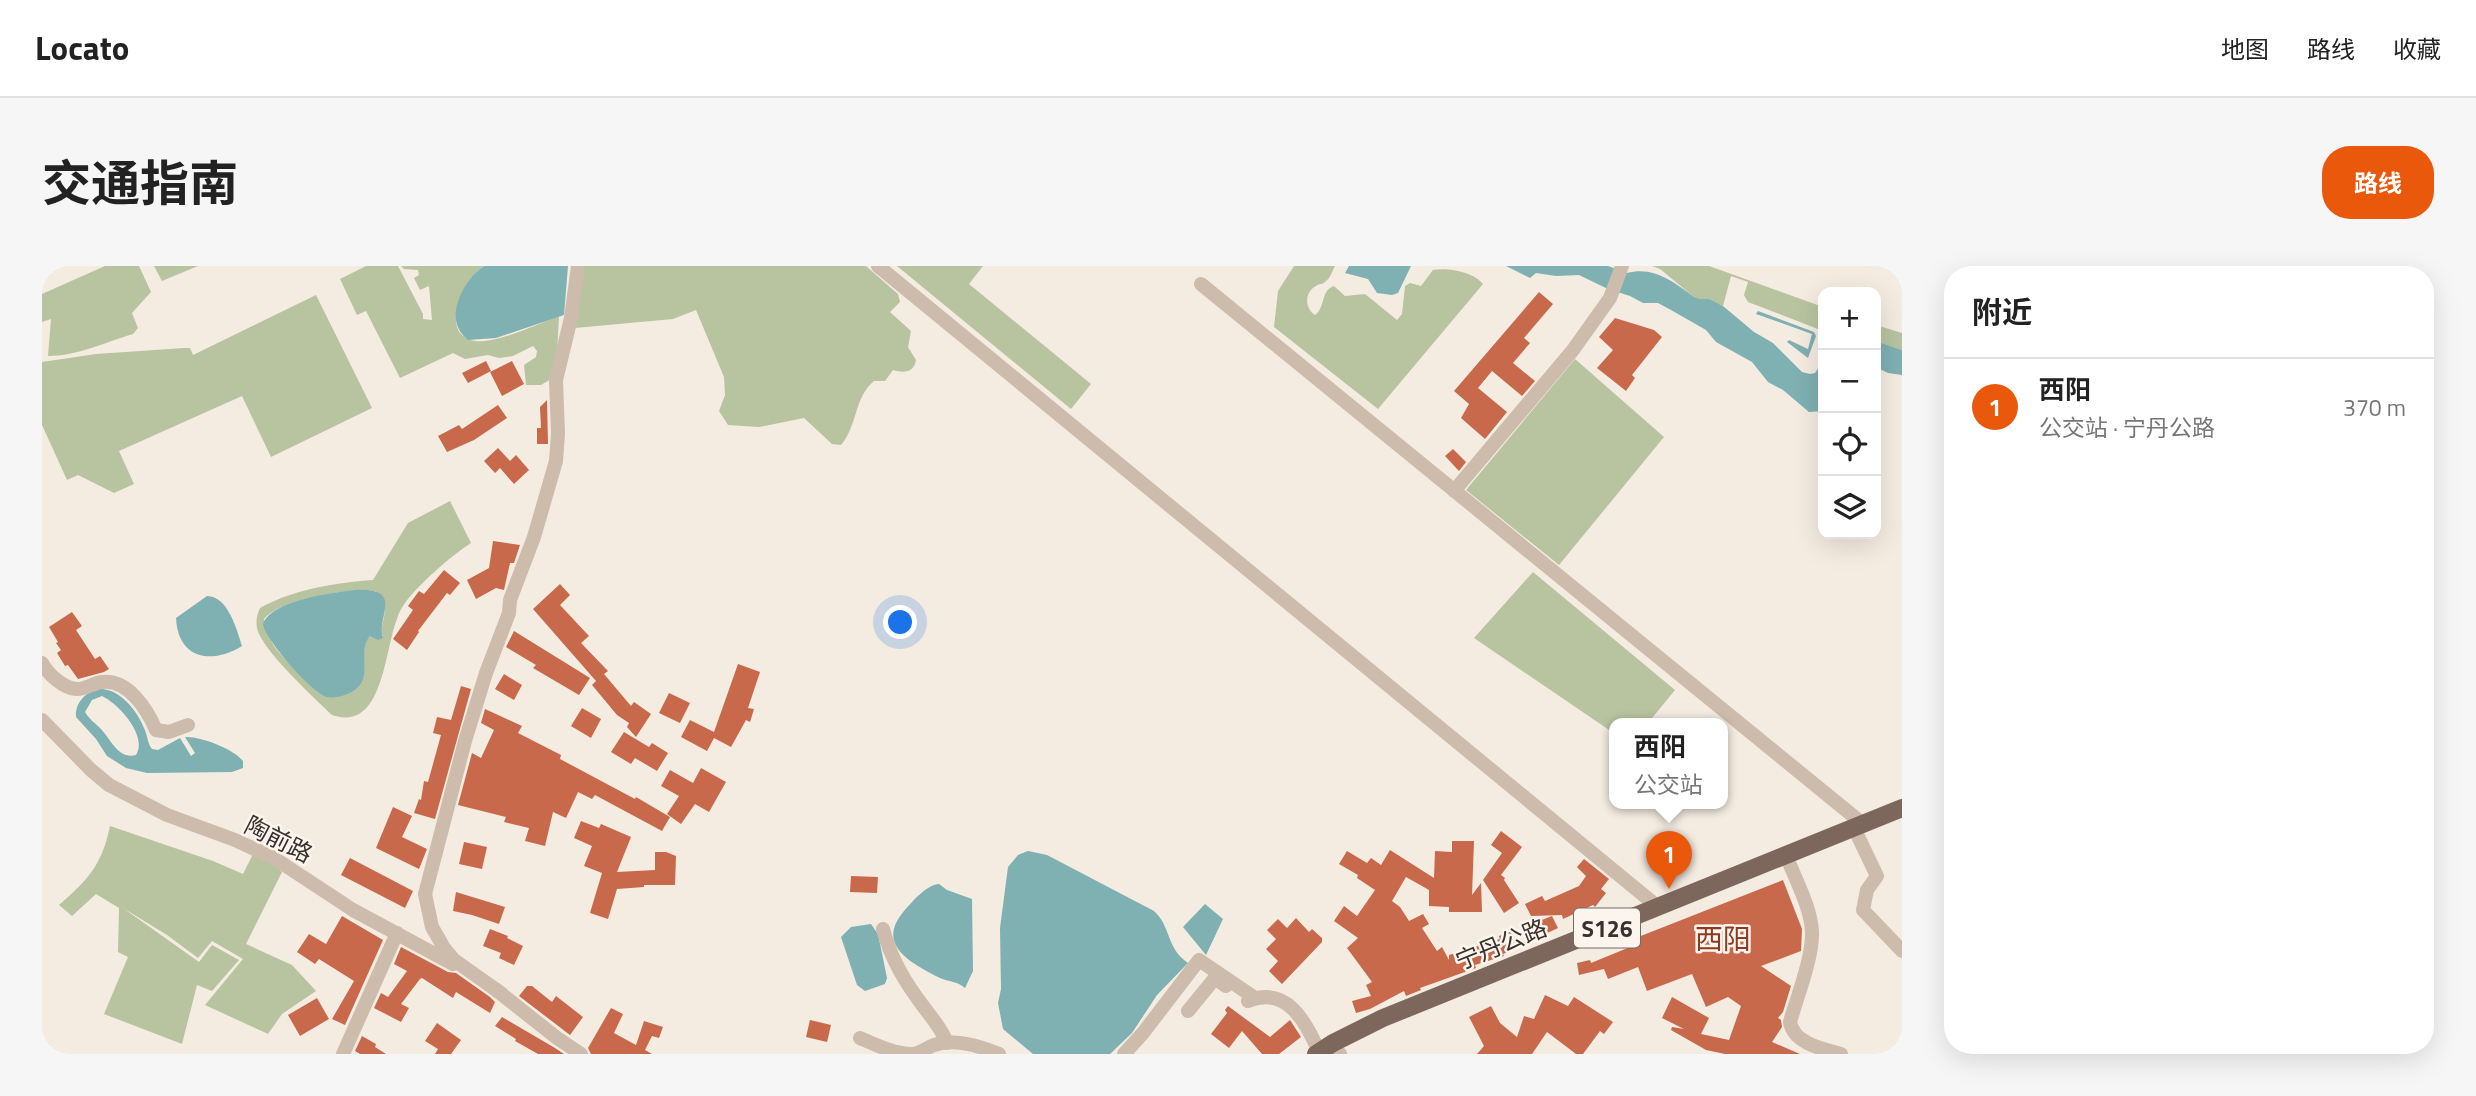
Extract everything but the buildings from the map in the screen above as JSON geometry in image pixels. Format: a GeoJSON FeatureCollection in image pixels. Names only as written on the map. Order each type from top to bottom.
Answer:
{"type":"FeatureCollection","features":[{"type":"Feature","properties":{"kind":"main road","name":"宁丹公路"},"geometry":{"type":"LineString","coordinates":[[1326,1051],[1383,1018],[1902,808]]}},
{"type":"Feature","properties":{"kind":"street"},"geometry":{"type":"LineString","coordinates":[[578,266],[571,318],[556,380],[556,461],[534,537],[510,600],[509,613],[486,673],[465,741],[425,894],[432,927],[454,960],[582,1054]]}},
{"type":"Feature","properties":{"kind":"street"},"geometry":{"type":"LineString","coordinates":[[878,266],[1658,907]]}},
{"type":"Feature","properties":{"kind":"street"},"geometry":{"type":"LineString","coordinates":[[1454,491],[1573,350],[1610,298],[1622,266]]}},
{"type":"Feature","properties":{"kind":"street"},"geometry":{"type":"LineString","coordinates":[[1201,284],[1728,718]]}},
{"type":"Feature","properties":{"kind":"street"},"geometry":{"type":"LineString","coordinates":[[45,673],[74,689],[99,683],[117,684],[134,696],[156,730],[161,732],[188,725]]}},
{"type":"Feature","properties":{"kind":"street"},"geometry":{"type":"LineString","coordinates":[[1728,718],[1858,826],[1877,876],[1867,890],[1863,910],[1902,951]]}},
{"type":"Feature","properties":{"kind":"street","name":"陶前路"},"geometry":{"type":"LineString","coordinates":[[42,720],[91,770],[110,785],[167,815],[235,840],[274,858],[353,910],[502,994]]}},
{"type":"Feature","properties":{"kind":"street"},"geometry":{"type":"LineString","coordinates":[[1786,855],[1810,919],[1812,932],[1811,951],[1790,1022],[1791,1027],[1803,1041],[1820,1051],[1841,1054]]}},
{"type":"Feature","properties":{"kind":"street"},"geometry":{"type":"LineString","coordinates":[[883,929],[899,972],[939,1026],[947,1043]]}},
{"type":"Feature","properties":{"kind":"street"},"geometry":{"type":"LineString","coordinates":[[343,1054],[397,933]]}},
{"type":"Feature","properties":{"kind":"street"},"geometry":{"type":"LineString","coordinates":[[1129,1053],[1199,960],[1255,998],[1275,999],[1294,1009],[1326,1051]]}},
{"type":"Feature","properties":{"kind":"street"},"geometry":{"type":"LineString","coordinates":[[1188,1011],[1215,978],[1249,1002],[1255,998]]}},
{"type":"Feature","properties":{"kind":"street"},"geometry":{"type":"LineString","coordinates":[[860,1038],[883,1049],[907,1054],[923,1053],[935,1045],[947,1043],[969,1044],[999,1054]]}},
{"type":"Feature","properties":{"kind":"green space"},"geometry":{"type":"Polygon","coordinates":[[[105,266],[139,266],[151,292],[132,313],[138,328],[133,334],[91,348],[48,356],[51,319],[42,322],[42,294],[105,266]]]}},
{"type":"Feature","properties":{"kind":"green space"},"geometry":{"type":"Polygon","coordinates":[[[154,266],[198,266],[162,281],[154,266]]]}},
{"type":"Feature","properties":{"kind":"green space"},"geometry":{"type":"Polygon","coordinates":[[[366,266],[398,266],[423,314],[423,319],[432,320],[429,286],[420,290],[414,278],[419,275],[418,270],[404,269],[401,266],[485,266],[469,281],[463,293],[456,317],[458,328],[464,336],[475,341],[484,341],[517,333],[559,316],[557,354],[551,379],[541,385],[526,385],[524,365],[536,357],[537,351],[533,346],[513,356],[499,358],[488,355],[465,359],[453,353],[400,378],[366,311],[357,315],[340,279],[366,266]]]}},
{"type":"Feature","properties":{"kind":"green space"},"geometry":{"type":"Polygon","coordinates":[[[583,266],[866,266],[898,294],[900,302],[890,312],[911,331],[908,347],[916,360],[915,364],[908,371],[893,370],[885,381],[874,381],[863,395],[851,429],[841,445],[832,444],[804,418],[759,427],[728,425],[719,411],[725,395],[724,377],[696,310],[673,319],[575,328],[583,266]]]}},
{"type":"Feature","properties":{"kind":"green space"},"geometry":{"type":"Polygon","coordinates":[[[897,266],[983,266],[969,284],[1091,384],[1071,409],[897,266]]]}},
{"type":"Feature","properties":{"kind":"green space"},"geometry":{"type":"Polygon","coordinates":[[[1294,266],[1335,266],[1328,279],[1309,292],[1309,309],[1315,315],[1327,292],[1334,286],[1345,296],[1365,294],[1397,320],[1402,314],[1405,286],[1410,283],[1421,286],[1433,270],[1460,271],[1474,276],[1483,284],[1378,409],[1274,327],[1278,291],[1294,266]]]}},
{"type":"Feature","properties":{"kind":"green space"},"geometry":{"type":"Polygon","coordinates":[[[1652,266],[1709,266],[1818,305],[1818,329],[1748,302],[1744,295],[1748,282],[1731,276],[1723,306],[1694,297],[1660,269],[1652,266]]]}},
{"type":"Feature","properties":{"kind":"green space"},"geometry":{"type":"Polygon","coordinates":[[[316,295],[372,408],[271,457],[242,396],[119,451],[134,484],[114,493],[78,475],[67,480],[42,425],[42,362],[96,354],[184,348],[190,348],[193,355],[316,295]]]}},
{"type":"Feature","properties":{"kind":"green space"},"geometry":{"type":"Polygon","coordinates":[[[1881,327],[1902,333],[1902,350],[1881,343],[1881,327]]]}},
{"type":"Feature","properties":{"kind":"green space"},"geometry":{"type":"Polygon","coordinates":[[[1575,359],[1664,437],[1559,565],[1466,490],[1575,359]]]}},
{"type":"Feature","properties":{"kind":"green space"},"geometry":{"type":"Polygon","coordinates":[[[450,501],[471,543],[434,572],[403,606],[374,697],[364,710],[351,717],[332,715],[292,676],[264,643],[256,621],[260,608],[273,601],[329,585],[373,580],[408,523],[450,501]],[[354,590],[281,607],[264,619],[267,632],[281,655],[291,665],[336,697],[356,688],[361,682],[366,641],[370,636],[383,636],[384,606],[375,591],[354,590]]]}},
{"type":"Feature","properties":{"kind":"green space"},"geometry":{"type":"Polygon","coordinates":[[[1533,572],[1675,690],[1652,718],[1609,718],[1609,730],[1474,638],[1533,572]]]}},
{"type":"Feature","properties":{"kind":"green space"},"geometry":{"type":"Polygon","coordinates":[[[110,826],[243,874],[253,854],[271,862],[282,872],[246,944],[292,965],[316,991],[282,1014],[268,1034],[205,1005],[243,959],[212,941],[198,958],[123,908],[199,962],[212,945],[239,960],[212,991],[197,985],[182,1044],[104,1014],[128,957],[118,952],[119,908],[96,894],[72,916],[59,905],[78,888],[98,862],[110,826]]]}},
{"type":"Feature","properties":{"kind":"water"},"geometry":{"type":"Polygon","coordinates":[[[485,266],[568,266],[564,315],[496,338],[468,340],[457,323],[457,305],[473,275],[485,266]]]}},
{"type":"Feature","properties":{"kind":"water"},"geometry":{"type":"Polygon","coordinates":[[[1349,266],[1411,266],[1398,293],[1392,295],[1377,293],[1368,279],[1345,273],[1349,266]]]}},
{"type":"Feature","properties":{"kind":"water"},"geometry":{"type":"Polygon","coordinates":[[[1506,266],[1608,266],[1627,273],[1636,271],[1662,276],[1694,297],[1709,299],[1723,306],[1754,332],[1773,343],[1802,372],[1815,373],[1818,368],[1818,411],[1809,412],[1783,390],[1768,382],[1752,362],[1716,342],[1706,330],[1658,303],[1643,303],[1579,275],[1536,273],[1530,278],[1506,266]]]}},
{"type":"Feature","properties":{"kind":"water"},"geometry":{"type":"Polygon","coordinates":[[[1758,311],[1814,332],[1816,336],[1808,358],[1787,342],[1789,340],[1808,349],[1812,334],[1756,314],[1758,311]]]}},
{"type":"Feature","properties":{"kind":"water"},"geometry":{"type":"Polygon","coordinates":[[[1881,343],[1902,350],[1902,375],[1881,370],[1881,343]]]}},
{"type":"Feature","properties":{"kind":"water"},"geometry":{"type":"Polygon","coordinates":[[[354,590],[370,590],[384,598],[383,638],[378,640],[370,636],[366,642],[364,676],[358,687],[344,695],[327,697],[311,686],[290,665],[272,642],[263,624],[278,609],[290,603],[354,590]]]}},
{"type":"Feature","properties":{"kind":"water"},"geometry":{"type":"Polygon","coordinates":[[[207,596],[214,597],[226,608],[242,646],[230,652],[208,656],[190,650],[183,642],[176,618],[207,596]]]}},
{"type":"Feature","properties":{"kind":"water"},"geometry":{"type":"Polygon","coordinates":[[[94,690],[113,692],[132,707],[141,721],[152,749],[158,750],[180,738],[191,756],[195,753],[185,737],[199,739],[239,756],[243,761],[243,768],[232,772],[147,773],[126,768],[107,756],[76,717],[79,702],[94,690]],[[102,696],[92,700],[85,712],[120,752],[136,755],[139,747],[135,730],[130,721],[102,696]]]}},
{"type":"Feature","properties":{"kind":"water"},"geometry":{"type":"Polygon","coordinates":[[[1028,851],[1047,855],[1154,911],[1163,923],[1176,951],[1188,963],[1157,995],[1132,1033],[1110,1054],[1033,1054],[1003,1029],[998,1003],[1001,989],[1000,928],[1008,867],[1018,855],[1028,851]]]}},
{"type":"Feature","properties":{"kind":"water"},"geometry":{"type":"Polygon","coordinates":[[[939,884],[947,890],[972,899],[973,971],[965,988],[918,966],[900,952],[895,943],[893,934],[896,923],[904,911],[925,890],[939,884]]]}},
{"type":"Feature","properties":{"kind":"water"},"geometry":{"type":"Polygon","coordinates":[[[1205,904],[1223,919],[1206,955],[1183,927],[1205,904]]]}},
{"type":"Feature","properties":{"kind":"water"},"geometry":{"type":"Polygon","coordinates":[[[871,924],[878,934],[887,978],[885,984],[865,991],[857,985],[841,937],[851,927],[871,924]]]}},
{"type":"Feature","properties":{"kind":"place","name":"西阳"},"geometry":{"type":"Point","coordinates":[1669,889]}},
{"type":"Feature","properties":{"kind":"district","name":"西阳"},"geometry":{"type":"Point","coordinates":[1723,938]}}]}
